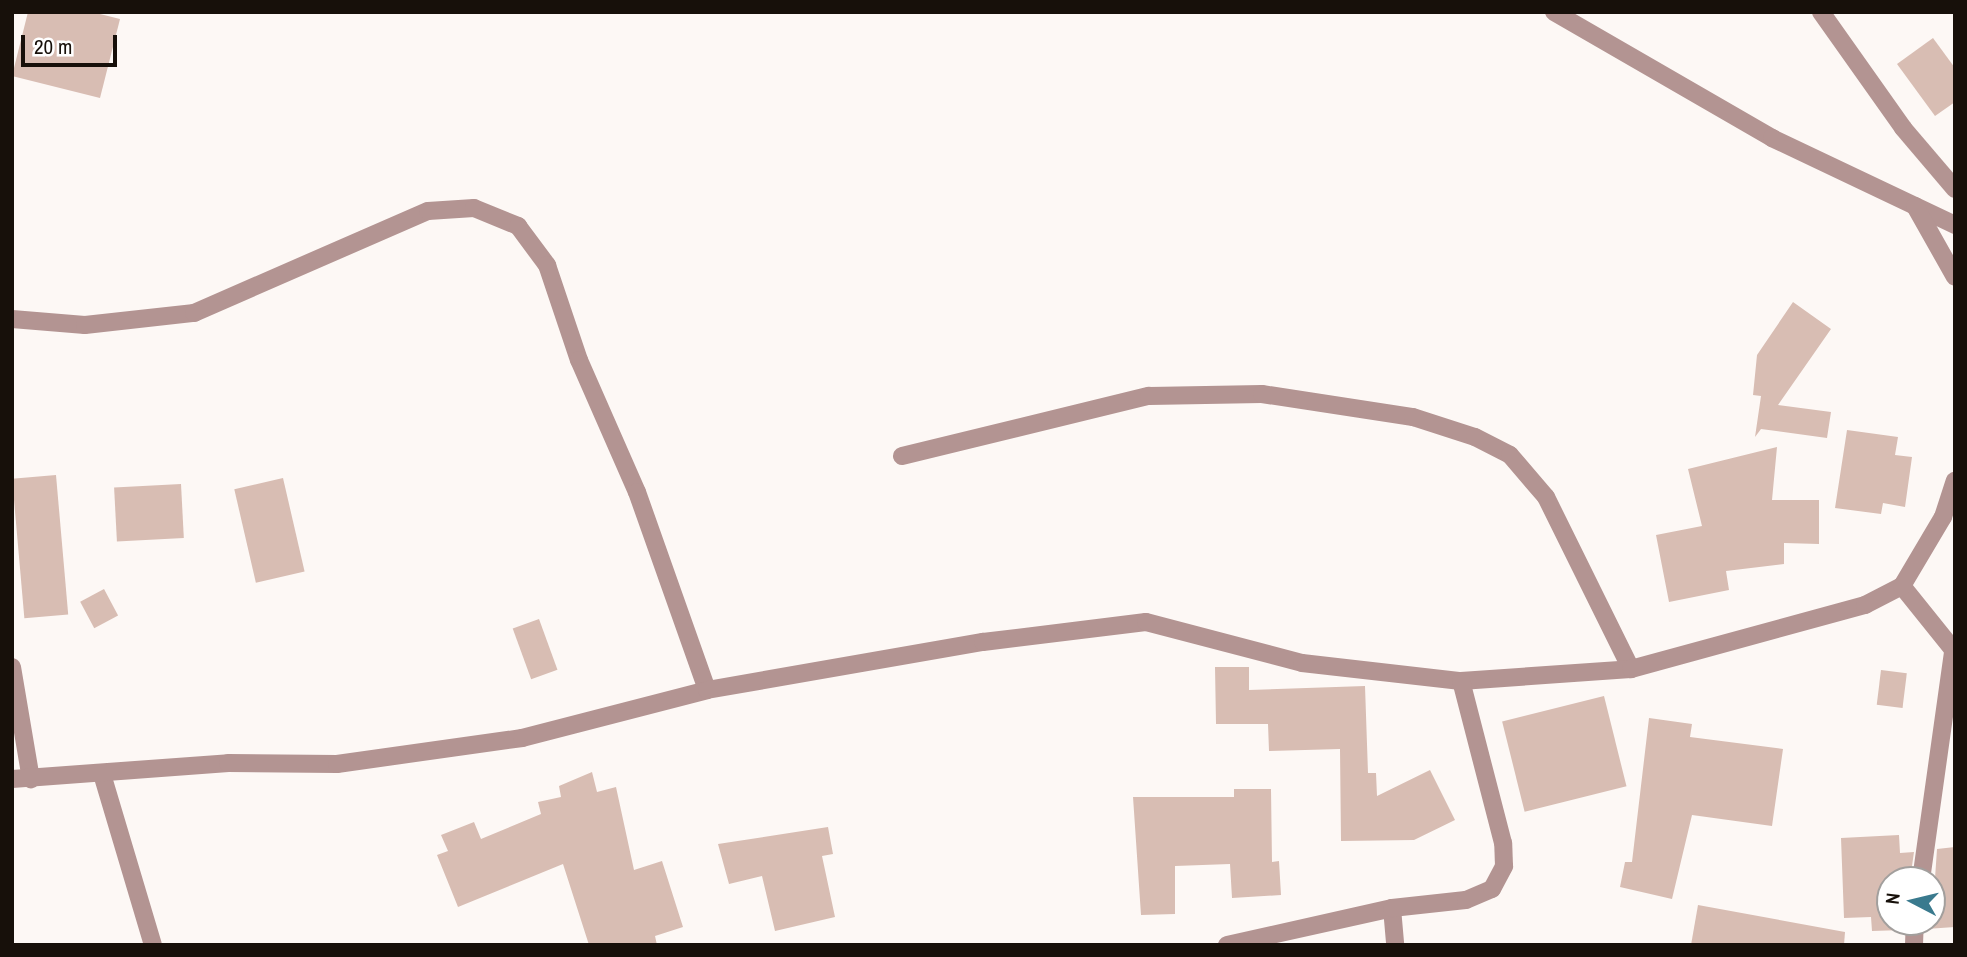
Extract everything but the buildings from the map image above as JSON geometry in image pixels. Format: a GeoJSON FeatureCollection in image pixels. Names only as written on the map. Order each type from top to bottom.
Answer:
{"type":"FeatureCollection","features":[{"type":"Feature","properties":{"kind":"street"},"geometry":{"type":"LineString","coordinates":[[1554,12],[1772,138],[1955,225]]}},
{"type":"Feature","properties":{"kind":"street"},"geometry":{"type":"LineString","coordinates":[[1821,12],[1903,128],[1955,189]]}},
{"type":"Feature","properties":{"kind":"street"},"geometry":{"type":"LineString","coordinates":[[1915,206],[1955,277]]}},
{"type":"Feature","properties":{"kind":"street"},"geometry":{"type":"LineString","coordinates":[[12,319],[85,324],[194,313],[428,211],[474,208],[517,226],[547,265],[579,360],[637,492],[707,690]]}},
{"type":"Feature","properties":{"kind":"street"},"geometry":{"type":"LineString","coordinates":[[902,456],[1149,396],[1262,394],[1413,416],[1475,437],[1510,456],[1546,498],[1631,669]]}},
{"type":"Feature","properties":{"kind":"street"},"geometry":{"type":"LineString","coordinates":[[12,779],[228,763],[350,762],[522,738],[707,690],[983,642],[1146,622],[1302,663],[1461,681],[1631,669],[1865,605],[1902,586],[1943,517],[1955,481]]}},
{"type":"Feature","properties":{"kind":"street"},"geometry":{"type":"LineString","coordinates":[[1902,586],[1954,652],[1923,866]]}},
{"type":"Feature","properties":{"kind":"street"},"geometry":{"type":"LineString","coordinates":[[12,667],[31,779]]}},
{"type":"Feature","properties":{"kind":"street"},"geometry":{"type":"LineString","coordinates":[[1227,945],[1392,908],[1466,900],[1492,889],[1504,866],[1503,843],[1461,681]]}},
{"type":"Feature","properties":{"kind":"street"},"geometry":{"type":"LineString","coordinates":[[102,774],[153,945]]}},
{"type":"Feature","properties":{"kind":"street"},"geometry":{"type":"LineString","coordinates":[[1392,908],[1395,945]]}}]}
